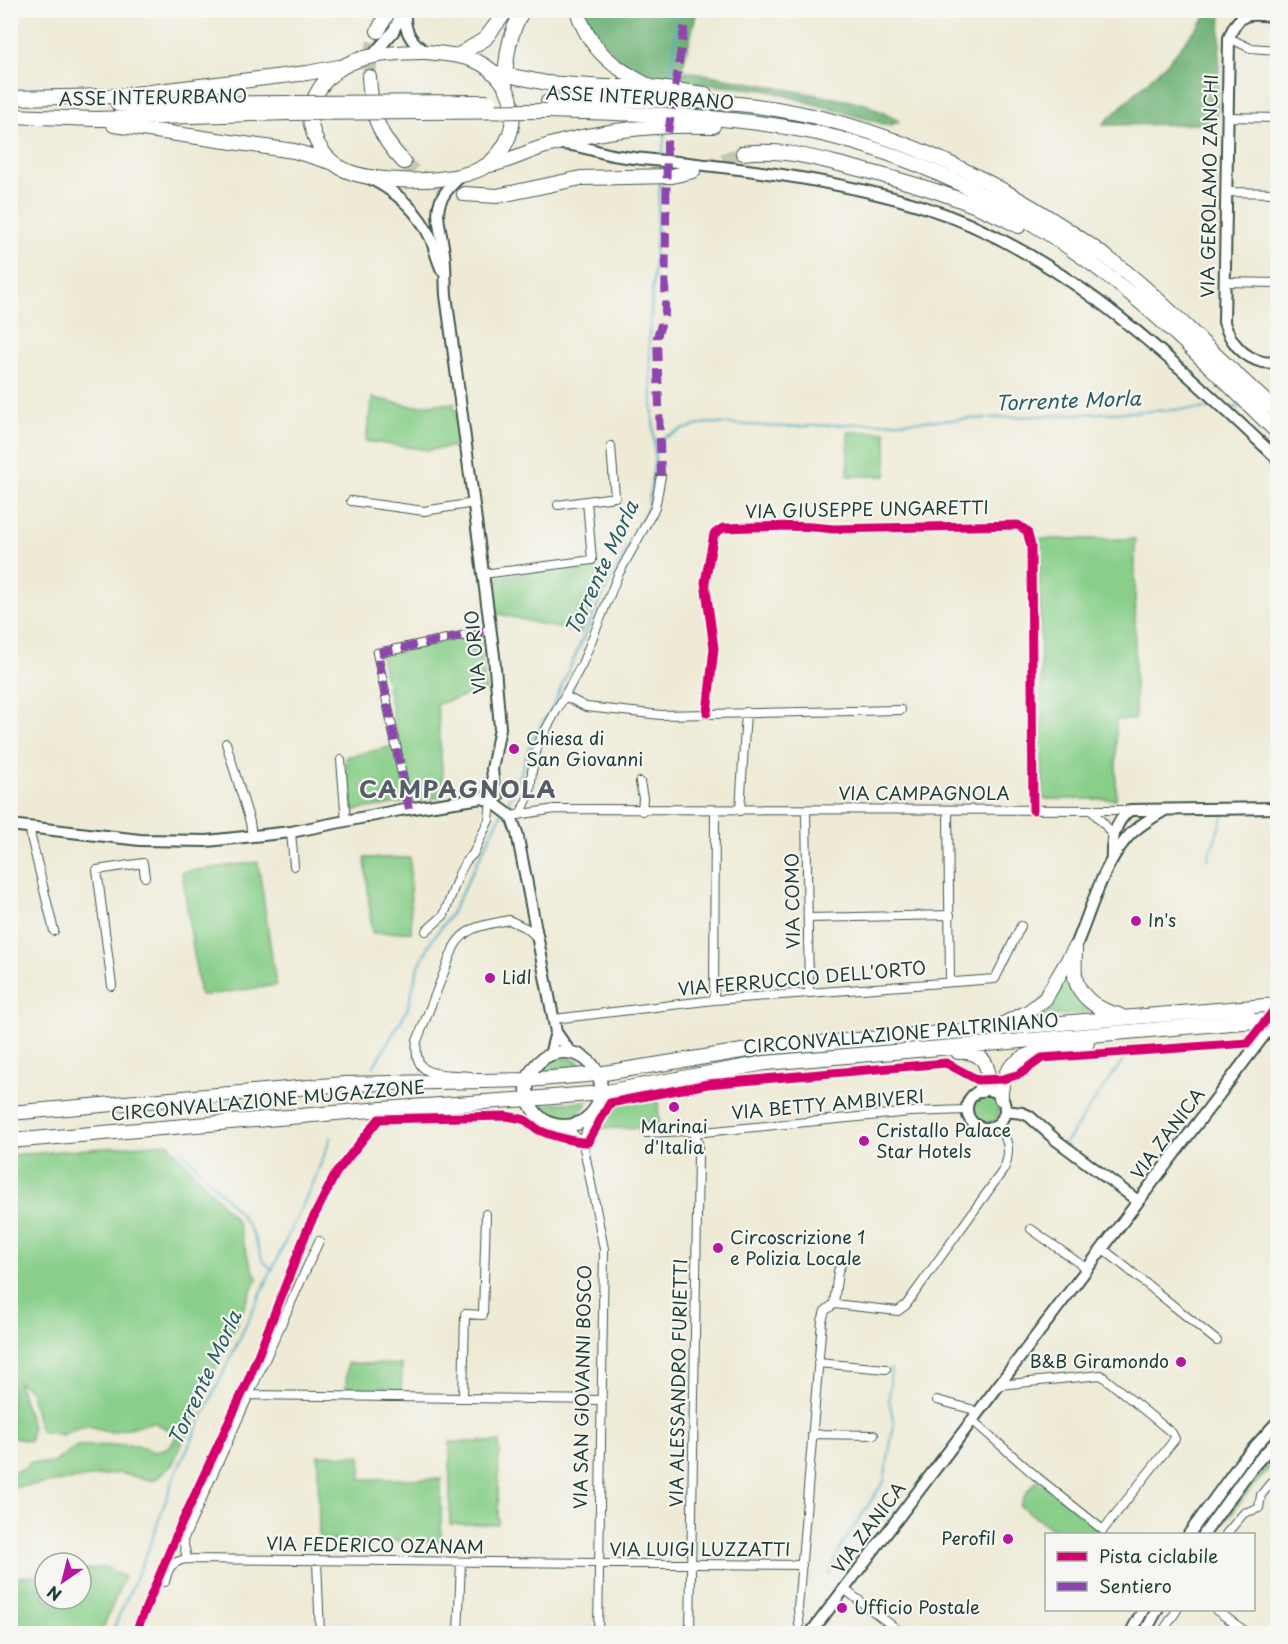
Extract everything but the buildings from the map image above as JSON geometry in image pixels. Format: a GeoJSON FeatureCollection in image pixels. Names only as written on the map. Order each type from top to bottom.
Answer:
{"type":"FeatureCollection","features":[{"type":"Feature","properties":{"kind":"highway"},"geometry":{"type":"LineString","coordinates":[[378,31],[389,10]]}},
{"type":"Feature","properties":{"kind":"highway"},"geometry":{"type":"LineString","coordinates":[[457,57],[485,39],[507,10]]}},
{"type":"Feature","properties":{"kind":"highway"},"geometry":{"type":"LineString","coordinates":[[487,165],[502,150],[513,125],[513,106],[500,77],[511,34],[523,10]]}},
{"type":"Feature","properties":{"kind":"highway"},"geometry":{"type":"LineString","coordinates":[[576,10],[580,23],[600,53],[622,72],[654,92]]}},
{"type":"Feature","properties":{"kind":"highway"},"geometry":{"type":"LineString","coordinates":[[333,163],[316,142],[310,120],[311,107],[315,97],[333,72],[373,55],[426,52],[472,60],[500,77],[684,96],[755,100],[811,111],[880,130],[914,148],[974,174],[1073,232],[1147,289],[1278,413]]}},
{"type":"Feature","properties":{"kind":"highway"},"geometry":{"type":"LineString","coordinates":[[10,98],[118,96],[308,73],[344,66]]}},
{"type":"Feature","properties":{"kind":"highway"},"geometry":{"type":"LineString","coordinates":[[369,77],[377,124],[389,146],[404,162]]}},
{"type":"Feature","properties":{"kind":"highway","name":"ASSE INTERURBANO"},"geometry":{"type":"LineString","coordinates":[[10,103],[290,108],[547,106],[654,92]]}},
{"type":"Feature","properties":{"kind":"highway","name":"ASSE INTERURBANO"},"geometry":{"type":"LineString","coordinates":[[547,106],[654,120],[731,120],[817,133],[925,168],[1018,215],[1058,239],[1113,280],[1151,312],[1278,433]]}},
{"type":"Feature","properties":{"kind":"highway","name":"ASSE INTERURBANO"},"geometry":{"type":"LineString","coordinates":[[10,116],[96,119],[290,108]]}},
{"type":"Feature","properties":{"kind":"highway"},"geometry":{"type":"LineString","coordinates":[[65,118],[73,124],[116,125],[294,151],[333,163],[352,173],[418,180],[461,175],[549,145],[654,120]]}},
{"type":"Feature","properties":{"kind":"highway"},"geometry":{"type":"LineString","coordinates":[[743,153],[765,151],[793,153],[926,186],[1000,216],[1032,232],[1088,268],[1179,345],[1210,367]]}},
{"type":"Feature","properties":{"kind":"highway"},"geometry":{"type":"LineString","coordinates":[[464,194],[497,196],[581,178],[672,176],[693,171]]}},
{"type":"Feature","properties":{"kind":"highway"},"geometry":{"type":"LineString","coordinates":[[1075,948],[1075,976],[1081,992],[1097,1007],[1111,1013],[1133,1017]]}},
{"type":"Feature","properties":{"kind":"highway"},"geometry":{"type":"LineString","coordinates":[[992,1030],[1028,1012],[1045,999],[1075,948]]}},
{"type":"Feature","properties":{"kind":"highway","name":"CIRCONVALLAZIONE PALTRINIANO"},"geometry":{"type":"LineString","coordinates":[[528,1080],[598,1074],[761,1048],[1278,1005]]}},
{"type":"Feature","properties":{"kind":"highway","name":"CIRCONVALLAZIONE PALTRINIANO"},"geometry":{"type":"LineString","coordinates":[[529,1099],[601,1093],[715,1070],[786,1060],[1278,1018]]}},
{"type":"Feature","properties":{"kind":"highway"},"geometry":{"type":"LineString","coordinates":[[1003,1105],[1001,1087],[1003,1079],[1010,1069],[1026,1056],[1046,1049],[1090,1042],[1127,1031]]}},
{"type":"Feature","properties":{"kind":"highway"},"geometry":{"type":"LineString","coordinates":[[786,1060],[799,1066],[969,1051],[982,1058],[988,1069],[987,1079],[981,1090]]}},
{"type":"Feature","properties":{"kind":"highway","name":"CIRCONVALLAZIONE MUGAZZONE"},"geometry":{"type":"LineString","coordinates":[[10,1113],[344,1084],[528,1080]]}},
{"type":"Feature","properties":{"kind":"highway","name":"CIRCONVALLAZIONE MUGAZZONE"},"geometry":{"type":"LineString","coordinates":[[10,1141],[382,1108],[529,1099]]}},
{"type":"Feature","properties":{"kind":"main road"},"geometry":{"type":"LineString","coordinates":[[404,10],[405,25],[410,39],[426,52]]}},
{"type":"Feature","properties":{"kind":"main road"},"geometry":{"type":"LineString","coordinates":[[373,55],[393,32],[404,10]]}},
{"type":"Feature","properties":{"kind":"main road","name":"VIA GEROLAMO ZANCHI"},"geometry":{"type":"LineString","coordinates":[[1278,15],[1237,15],[1229,38],[1224,282],[1224,322],[1229,338],[1244,352],[1263,362],[1278,362]]}},
{"type":"Feature","properties":{"kind":"main road"},"geometry":{"type":"LineString","coordinates":[[549,145],[566,144],[632,158],[741,168],[845,185],[920,206],[952,218],[1042,263],[1100,301],[1129,323],[1278,459]]}},
{"type":"Feature","properties":{"kind":"main road","name":"VIA ORIO"},"geometry":{"type":"LineString","coordinates":[[461,175],[444,194],[438,212],[491,630],[500,728],[492,769],[496,800]]}},
{"type":"Feature","properties":{"kind":"main road","name":"VIA ORIO"},"geometry":{"type":"LineString","coordinates":[[366,176],[394,193],[417,214],[427,230],[440,268],[444,273]]}},
{"type":"Feature","properties":{"kind":"main road"},"geometry":{"type":"LineString","coordinates":[[10,825],[120,838],[207,841],[291,832],[463,801],[496,800],[513,814],[556,1032],[550,1055]]}},
{"type":"Feature","properties":{"kind":"main road","name":"VIA CAMPAGNOLA"},"geometry":{"type":"LineString","coordinates":[[1130,810],[1278,808]]}},
{"type":"Feature","properties":{"kind":"main road"},"geometry":{"type":"LineString","coordinates":[[1112,859],[1114,838],[1120,819],[1130,810],[1133,818],[1126,839]]}},
{"type":"Feature","properties":{"kind":"main road"},"geometry":{"type":"LineString","coordinates":[[1075,948],[1112,859],[1126,839],[1147,821],[1165,810]]}},
{"type":"Feature","properties":{"kind":"main road","name":"VIA ZANICA"},"geometry":{"type":"LineString","coordinates":[[810,1634],[1278,1018]]}},
{"type":"Feature","properties":{"kind":"main road"},"geometry":{"type":"LineString","coordinates":[[556,1032],[570,1052],[585,1059],[598,1074],[601,1093]]}},
{"type":"Feature","properties":{"kind":"main road"},"geometry":{"type":"LineString","coordinates":[[570,1052],[550,1055],[535,1067],[528,1080],[529,1099],[532,1108],[539,1116],[557,1125],[575,1124],[590,1116]]}},
{"type":"Feature","properties":{"kind":"main road"},"geometry":{"type":"LineString","coordinates":[[1003,1105],[1001,1121],[986,1129],[974,1125],[966,1110],[970,1097],[981,1090],[992,1091],[1003,1105],[1029,1116],[1064,1146],[1138,1201]]}},
{"type":"Feature","properties":{"kind":"main road","name":"VIA SAN GIOVANNI BOSCO"},"geometry":{"type":"LineString","coordinates":[[590,1116],[597,1106],[601,1093]]}},
{"type":"Feature","properties":{"kind":"main road"},"geometry":{"type":"LineString","coordinates":[[1190,1533],[1240,1462],[1278,1421]]}},
{"type":"Feature","properties":{"kind":"main road"},"geometry":{"type":"LineString","coordinates":[[1205,1533],[1250,1470],[1278,1439]]}},
{"type":"Feature","properties":{"kind":"main road"},"geometry":{"type":"LineString","coordinates":[[1130,1634],[1142,1611]]}},
{"type":"Feature","properties":{"kind":"main road"},"geometry":{"type":"LineString","coordinates":[[1144,1634],[1156,1611]]}},
{"type":"Feature","properties":{"kind":"street"},"geometry":{"type":"LineString","coordinates":[[1229,38],[1250,48],[1278,50]]}},
{"type":"Feature","properties":{"kind":"street"},"geometry":{"type":"LineString","coordinates":[[1227,117],[1278,118]]}},
{"type":"Feature","properties":{"kind":"street"},"geometry":{"type":"LineString","coordinates":[[1226,192],[1278,193]]}},
{"type":"Feature","properties":{"kind":"street"},"geometry":{"type":"LineString","coordinates":[[1224,282],[1278,283]]}},
{"type":"Feature","properties":{"kind":"street"},"geometry":{"type":"LineString","coordinates":[[558,506],[615,497],[611,447]]}},
{"type":"Feature","properties":{"kind":"street"},"geometry":{"type":"LineString","coordinates":[[513,814],[530,793],[537,744],[582,664],[618,575],[655,508],[661,476]]}},
{"type":"Feature","properties":{"kind":"street"},"geometry":{"type":"LineString","coordinates":[[351,501],[424,511],[474,503]]}},
{"type":"Feature","properties":{"kind":"street"},"geometry":{"type":"LineString","coordinates":[[483,574],[592,560],[587,501]]}},
{"type":"Feature","properties":{"kind":"street","name":"VIA GIUSEPPE UNGARETTI"},"geometry":{"type":"LineString","coordinates":[[707,713],[714,648],[705,582],[712,538],[717,531],[723,528],[755,527],[820,526],[833,529],[1018,525],[1025,529],[1030,537],[1031,546],[1033,810]]}},
{"type":"Feature","properties":{"kind":"street"},"geometry":{"type":"LineString","coordinates":[[409,809],[377,652],[491,630]]}},
{"type":"Feature","properties":{"kind":"street"},"geometry":{"type":"LineString","coordinates":[[565,696],[586,706],[661,715],[901,710]]}},
{"type":"Feature","properties":{"kind":"street"},"geometry":{"type":"LineString","coordinates":[[740,811],[746,712]]}},
{"type":"Feature","properties":{"kind":"street"},"geometry":{"type":"LineString","coordinates":[[226,743],[250,822],[252,836]]}},
{"type":"Feature","properties":{"kind":"street"},"geometry":{"type":"LineString","coordinates":[[341,760],[346,821]]}},
{"type":"Feature","properties":{"kind":"street"},"geometry":{"type":"LineString","coordinates":[[640,782],[643,798],[642,811]]}},
{"type":"Feature","properties":{"kind":"street"},"geometry":{"type":"LineString","coordinates":[[426,931],[444,915],[459,874],[473,854],[496,800]]}},
{"type":"Feature","properties":{"kind":"street","name":"VIA CAMPAGNOLA"},"geometry":{"type":"LineString","coordinates":[[513,814],[555,809],[642,811],[1130,810]]}},
{"type":"Feature","properties":{"kind":"street"},"geometry":{"type":"LineString","coordinates":[[1091,810],[1114,838]]}},
{"type":"Feature","properties":{"kind":"street"},"geometry":{"type":"LineString","coordinates":[[714,1000],[715,811]]}},
{"type":"Feature","properties":{"kind":"street","name":"VIA COMO"},"geometry":{"type":"LineString","coordinates":[[806,811],[809,992]]}},
{"type":"Feature","properties":{"kind":"street"},"geometry":{"type":"LineString","coordinates":[[948,811],[950,981]]}},
{"type":"Feature","properties":{"kind":"street"},"geometry":{"type":"LineString","coordinates":[[30,826],[54,931]]}},
{"type":"Feature","properties":{"kind":"street"},"geometry":{"type":"LineString","coordinates":[[291,832],[294,866]]}},
{"type":"Feature","properties":{"kind":"street"},"geometry":{"type":"LineString","coordinates":[[111,986],[97,870],[143,863],[145,878]]}},
{"type":"Feature","properties":{"kind":"street"},"geometry":{"type":"LineString","coordinates":[[808,918],[950,915]]}},
{"type":"Feature","properties":{"kind":"street"},"geometry":{"type":"LineString","coordinates":[[492,1080],[429,1071],[418,1064],[417,1041],[460,937],[478,926],[509,920],[528,929],[538,939]]}},
{"type":"Feature","properties":{"kind":"street","name":"VIA FERRUCCIO DELL'ORTO"},"geometry":{"type":"LineString","coordinates":[[554,1019],[714,1000],[994,979],[1021,926]]}},
{"type":"Feature","properties":{"kind":"street","name":"VIA BETTY AMBIVERI"},"geometry":{"type":"LineString","coordinates":[[646,1133],[686,1131],[693,1133],[910,1112],[966,1110]]}},
{"type":"Feature","properties":{"kind":"street","name":"VIA SAN GIOVANNI BOSCO"},"geometry":{"type":"LineString","coordinates":[[590,1116],[583,1143],[604,1249],[598,1634]]}},
{"type":"Feature","properties":{"kind":"street"},"geometry":{"type":"LineString","coordinates":[[557,1125],[572,1133],[583,1143]]}},
{"type":"Feature","properties":{"kind":"street"},"geometry":{"type":"LineString","coordinates":[[800,1634],[798,1618],[812,1434],[822,1321],[825,1311],[834,1304],[898,1311],[906,1305],[1004,1169],[1009,1156],[1008,1140],[997,1125]]}},
{"type":"Feature","properties":{"kind":"street","name":"VIA ALESSANDRO FURIETTI"},"geometry":{"type":"LineString","coordinates":[[690,1634],[698,1149],[698,1142],[693,1133]]}},
{"type":"Feature","properties":{"kind":"street"},"geometry":{"type":"LineString","coordinates":[[463,1398],[465,1314],[483,1314],[486,1214]]}},
{"type":"Feature","properties":{"kind":"street"},"geometry":{"type":"LineString","coordinates":[[1030,1229],[1086,1270]]}},
{"type":"Feature","properties":{"kind":"street"},"geometry":{"type":"LineString","coordinates":[[165,1582],[169,1568],[178,1560],[187,1559],[183,1540],[318,1242]]}},
{"type":"Feature","properties":{"kind":"street"},"geometry":{"type":"LineString","coordinates":[[1102,1248],[1217,1341]]}},
{"type":"Feature","properties":{"kind":"street"},"geometry":{"type":"LineString","coordinates":[[834,1304],[838,1271],[843,1259]]}},
{"type":"Feature","properties":{"kind":"street"},"geometry":{"type":"LineString","coordinates":[[818,1363],[886,1369]]}},
{"type":"Feature","properties":{"kind":"street"},"geometry":{"type":"LineString","coordinates":[[937,1400],[971,1409],[974,1417],[1038,1477],[1107,1532],[1175,1439],[1172,1433],[1101,1375],[999,1385]]}},
{"type":"Feature","properties":{"kind":"street"},"geometry":{"type":"LineString","coordinates":[[250,1395],[602,1400]]}},
{"type":"Feature","properties":{"kind":"street"},"geometry":{"type":"LineString","coordinates":[[812,1434],[874,1435]]}},
{"type":"Feature","properties":{"kind":"street"},"geometry":{"type":"LineString","coordinates":[[1227,1533],[1244,1514],[1259,1508],[1261,1495],[1278,1474]]}},
{"type":"Feature","properties":{"kind":"street","name":"VIA FEDERICO OZANAM"},"geometry":{"type":"LineString","coordinates":[[187,1559],[598,1564]]}},
{"type":"Feature","properties":{"kind":"street"},"geometry":{"type":"LineString","coordinates":[[317,1561],[320,1634]]}},
{"type":"Feature","properties":{"kind":"street"},"geometry":{"type":"LineString","coordinates":[[458,1634],[461,1562]]}},
{"type":"Feature","properties":{"kind":"street","name":"VIA LUIGI LUZZATTI"},"geometry":{"type":"LineString","coordinates":[[598,1564],[802,1565]]}},
{"type":"Feature","properties":{"kind":"street"},"geometry":{"type":"LineString","coordinates":[[844,1589],[903,1634]]}},
{"type":"Feature","properties":{"kind":"street"},"geometry":{"type":"LineString","coordinates":[[1161,1634],[1176,1611]]}},
{"type":"Feature","properties":{"kind":"street"},"geometry":{"type":"LineString","coordinates":[[1217,1611],[1249,1634]]}},
{"type":"Feature","properties":{"kind":"street"},"geometry":{"type":"LineString","coordinates":[[798,1618],[806,1625],[818,1623]]}},
{"type":"Feature","properties":{"kind":"green space"},"geometry":{"type":"Polygon","coordinates":[[[584,11],[697,11],[682,70],[866,104],[899,121],[890,126],[766,90],[656,81],[619,59],[600,39],[584,11]]]}},
{"type":"Feature","properties":{"kind":"green space"},"geometry":{"type":"Polygon","coordinates":[[[1211,11],[1221,11],[1217,124],[1102,125],[1168,62],[1211,11]]]}},
{"type":"Feature","properties":{"kind":"green space"},"geometry":{"type":"Polygon","coordinates":[[[372,398],[413,406],[454,403],[459,446],[428,450],[366,441],[372,398]]]}},
{"type":"Feature","properties":{"kind":"green space"},"geometry":{"type":"Polygon","coordinates":[[[848,432],[886,432],[886,476],[848,476],[848,432]]]}},
{"type":"Feature","properties":{"kind":"green space"},"geometry":{"type":"Polygon","coordinates":[[[1039,539],[1135,539],[1135,720],[1116,720],[1116,799],[1043,799],[1039,539]]]}},
{"type":"Feature","properties":{"kind":"green space"},"geometry":{"type":"Polygon","coordinates":[[[596,564],[599,587],[580,633],[492,614],[487,578],[596,564]]]}},
{"type":"Feature","properties":{"kind":"green space"},"geometry":{"type":"Polygon","coordinates":[[[478,634],[486,690],[437,704],[444,796],[350,811],[346,757],[399,745],[381,655],[478,634]]]}},
{"type":"Feature","properties":{"kind":"green space"},"geometry":{"type":"Polygon","coordinates":[[[365,858],[410,858],[411,932],[372,933],[365,858]]]}},
{"type":"Feature","properties":{"kind":"green space"},"geometry":{"type":"Polygon","coordinates":[[[258,862],[276,985],[200,996],[182,872],[258,862]]]}},
{"type":"Feature","properties":{"kind":"green space"},"geometry":{"type":"Polygon","coordinates":[[[1067,966],[1096,1011],[1028,1019],[1067,966]]]}},
{"type":"Feature","properties":{"kind":"green space"},"geometry":{"type":"Polygon","coordinates":[[[559,1057],[576,1060],[585,1068],[536,1073],[542,1064],[559,1057]]]}},
{"type":"Feature","properties":{"kind":"green space"},"geometry":{"type":"Polygon","coordinates":[[[658,1096],[659,1128],[597,1128],[615,1103],[658,1096]]]}},
{"type":"Feature","properties":{"kind":"green space"},"geometry":{"type":"Polygon","coordinates":[[[985,1096],[995,1100],[999,1110],[995,1120],[985,1124],[975,1120],[971,1110],[975,1100],[985,1096]]]}},
{"type":"Feature","properties":{"kind":"green space"},"geometry":{"type":"Polygon","coordinates":[[[588,1101],[578,1112],[564,1116],[550,1114],[538,1105],[588,1101]]]}},
{"type":"Feature","properties":{"kind":"green space"},"geometry":{"type":"Polygon","coordinates":[[[168,1143],[237,1221],[248,1258],[257,1278],[172,1465],[154,1481],[119,1473],[11,1488],[11,1472],[23,1469],[31,1462],[53,1463],[77,1446],[137,1445],[154,1452],[167,1448],[178,1434],[153,1422],[111,1432],[89,1426],[77,1428],[62,1435],[40,1431],[30,1390],[18,1382],[32,1427],[30,1441],[11,1437],[11,1155],[168,1143]]]}},
{"type":"Feature","properties":{"kind":"green space"},"geometry":{"type":"Polygon","coordinates":[[[347,1363],[402,1365],[401,1391],[346,1388],[347,1363]]]}},
{"type":"Feature","properties":{"kind":"green space"},"geometry":{"type":"Polygon","coordinates":[[[450,1442],[499,1442],[498,1524],[450,1524],[450,1442]]]}},
{"type":"Feature","properties":{"kind":"green space"},"geometry":{"type":"Polygon","coordinates":[[[1277,1444],[1277,1459],[1216,1533],[1208,1533],[1222,1511],[1277,1444]]]}},
{"type":"Feature","properties":{"kind":"green space"},"geometry":{"type":"Polygon","coordinates":[[[318,1455],[361,1456],[361,1479],[441,1479],[441,1541],[319,1541],[318,1455]]]}},
{"type":"Feature","properties":{"kind":"green space"},"geometry":{"type":"Polygon","coordinates":[[[1037,1480],[1107,1533],[1058,1533],[1020,1506],[1025,1495],[1037,1480]]]}},
{"type":"Feature","properties":{"kind":"green space"},"geometry":{"type":"Polygon","coordinates":[[[105,1567],[124,1577],[101,1633],[11,1633],[11,1578],[33,1575],[33,1611],[93,1611],[93,1568],[105,1567]]]}},
{"type":"Feature","properties":{"kind":"waterway"},"geometry":{"type":"LineString","coordinates":[[670,84],[680,10]]}},
{"type":"Feature","properties":{"kind":"waterway"},"geometry":{"type":"LineString","coordinates":[[662,159],[665,131]]}},
{"type":"Feature","properties":{"kind":"waterway","name":"Torrente Morla"},"geometry":{"type":"LineString","coordinates":[[505,808],[517,785],[532,739],[552,708],[599,602],[648,507],[655,458],[649,338],[660,182]]}},
{"type":"Feature","properties":{"kind":"waterway","name":"Torrente Morla"},"geometry":{"type":"LineString","coordinates":[[1229,408],[1240,407]]}},
{"type":"Feature","properties":{"kind":"waterway","name":"Torrente Morla"},"geometry":{"type":"LineString","coordinates":[[654,442],[681,430],[707,423],[787,427],[1217,408]]}},
{"type":"Feature","properties":{"kind":"waterway","name":"Torrente Morla"},"geometry":{"type":"LineString","coordinates":[[374,1066],[407,1010],[418,968],[431,941],[451,914],[502,813]]}},
{"type":"Feature","properties":{"kind":"waterway"},"geometry":{"type":"LineString","coordinates":[[1208,859],[1224,814]]}},
{"type":"Feature","properties":{"kind":"waterway"},"geometry":{"type":"LineString","coordinates":[[1065,1143],[1125,1057]]}},
{"type":"Feature","properties":{"kind":"waterway","name":"Torrente Morla"},"geometry":{"type":"LineString","coordinates":[[111,1634],[147,1553],[174,1477],[314,1181],[331,1137]]}},
{"type":"Feature","properties":{"kind":"waterway"},"geometry":{"type":"LineString","coordinates":[[181,1149],[241,1215],[254,1236],[263,1261],[272,1269]]}},
{"type":"Feature","properties":{"kind":"waterway"},"geometry":{"type":"LineString","coordinates":[[829,1574],[842,1545],[884,1481],[894,1424],[889,1399],[891,1369]]}},
{"type":"Feature","properties":{"kind":"tunnel"},"geometry":{"type":"LineString","coordinates":[[369,77],[371,52],[378,31]]}},
{"type":"Feature","properties":{"kind":"tunnel"},"geometry":{"type":"LineString","coordinates":[[703,167],[743,153]]}},
{"type":"Feature","properties":{"kind":"tunnel"},"geometry":{"type":"LineString","coordinates":[[404,162],[431,182],[464,194]]}},
{"type":"Feature","properties":{"kind":"marked path"},"geometry":{"type":"LineString","coordinates":[[661,476],[657,337],[665,313],[667,140],[687,10]]}},
{"type":"Feature","properties":{"kind":"marked path"},"geometry":{"type":"LineString","coordinates":[[409,809],[377,653],[491,630]]}},
{"type":"Feature","properties":{"kind":"cycle path"},"geometry":{"type":"LineString","coordinates":[[707,713],[714,648],[705,582],[714,534],[723,528],[791,526],[833,529],[1018,525],[1027,531],[1031,546],[1033,810]]}},
{"type":"Feature","properties":{"kind":"cycle path"},"geometry":{"type":"LineString","coordinates":[[135,1634],[179,1529],[248,1381],[308,1228],[336,1173],[379,1119],[506,1116],[525,1120],[539,1130],[552,1135],[588,1142],[610,1103],[708,1084],[946,1063],[978,1080],[1003,1079],[1020,1074],[1042,1058],[1248,1043],[1278,1005]]}},
{"type":"Feature","properties":{"kind":"place","name":"Chiesa di San Giovanni"},"geometry":{"type":"Point","coordinates":[514,749]}},
{"type":"Feature","properties":{"kind":"place","name":"In's"},"geometry":{"type":"Point","coordinates":[1136,921]}},
{"type":"Feature","properties":{"kind":"place","name":"Lidl"},"geometry":{"type":"Point","coordinates":[490,978]}},
{"type":"Feature","properties":{"kind":"place","name":"Marinai d'Italia"},"geometry":{"type":"Point","coordinates":[674,1107]}},
{"type":"Feature","properties":{"kind":"place","name":"Cristallo Palace Star Hotels"},"geometry":{"type":"Point","coordinates":[864,1141]}},
{"type":"Feature","properties":{"kind":"place","name":"Circoscrizione 1 e Polizia Locale"},"geometry":{"type":"Point","coordinates":[718,1248]}},
{"type":"Feature","properties":{"kind":"place","name":"B&B Giramondo"},"geometry":{"type":"Point","coordinates":[1181,1362]}},
{"type":"Feature","properties":{"kind":"place","name":"Perofil"},"geometry":{"type":"Point","coordinates":[1008,1539]}},
{"type":"Feature","properties":{"kind":"place","name":"Ufficio Postale"},"geometry":{"type":"Point","coordinates":[842,1608]}},
{"type":"Feature","properties":{"kind":"district","name":"CAMPAGNOLA"},"geometry":{"type":"Point","coordinates":[458,790]}}]}
